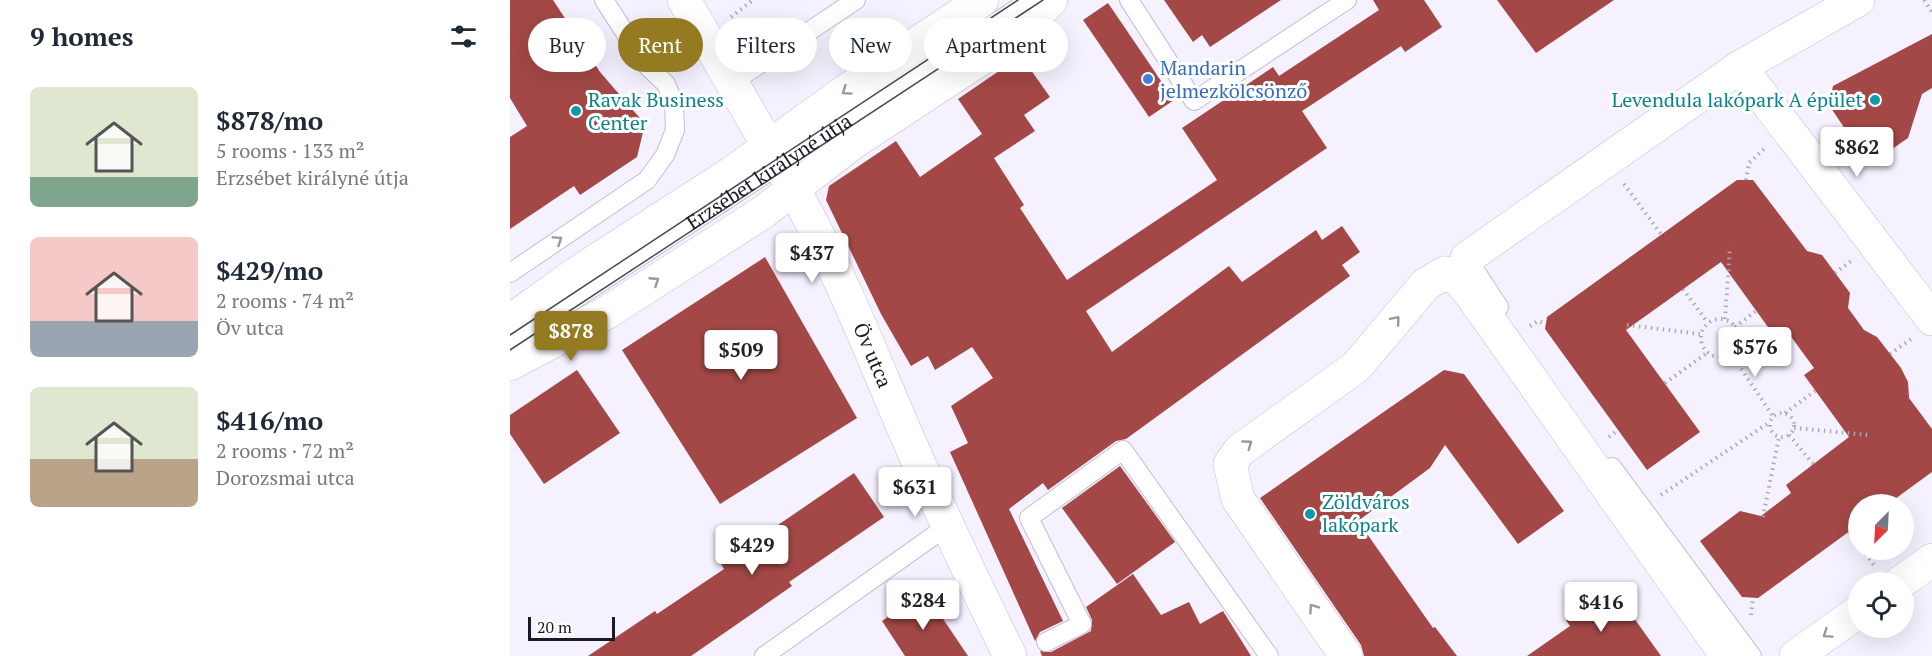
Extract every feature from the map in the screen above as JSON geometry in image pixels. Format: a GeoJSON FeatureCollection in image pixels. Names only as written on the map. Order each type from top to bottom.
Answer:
{"type":"FeatureCollection","features":[{"type":"Feature","properties":{"kind":"street","name":"Öv utca"},"geometry":{"type":"LineString","coordinates":[[684,0],[813,224],[946,527],[1010,656]]}},
{"type":"Feature","properties":{"kind":"street","name":"Erzsébet királyné útja"},"geometry":{"type":"LineString","coordinates":[[510,363],[606,313],[982,0]]}},
{"type":"Feature","properties":{"kind":"street","name":"Erzsébet királyné útja"},"geometry":{"type":"LineString","coordinates":[[510,321],[577,273],[781,167],[854,142],[1014,37],[1052,0]]}},
{"type":"Feature","properties":{"kind":"street"},"geometry":{"type":"LineString","coordinates":[[1467,258],[1740,66],[1858,0]]}},
{"type":"Feature","properties":{"kind":"street"},"geometry":{"type":"LineString","coordinates":[[1740,66],[1932,319]]}},
{"type":"Feature","properties":{"kind":"street"},"geometry":{"type":"LineString","coordinates":[[1346,656],[1238,499],[1230,464],[1240,450],[1356,367],[1426,284],[1445,273],[1459,280],[1472,296],[1727,656]]}},
{"type":"Feature","properties":{"kind":"street"},"geometry":{"type":"LineString","coordinates":[[1914,573],[1932,560]]}},
{"type":"Feature","properties":{"kind":"street"},"geometry":{"type":"LineString","coordinates":[[1796,656],[1848,619]]}},
{"type":"Feature","properties":{"kind":"lane"},"geometry":{"type":"LineString","coordinates":[[510,273],[646,180],[665,155],[675,130],[674,104],[666,84],[645,64],[604,0]]}},
{"type":"Feature","properties":{"kind":"lane"},"geometry":{"type":"LineString","coordinates":[[733,82],[856,0]]}},
{"type":"Feature","properties":{"kind":"lane","name":"Erzsébet királyné útja"},"geometry":{"type":"LineString","coordinates":[[510,342],[781,167],[1030,0]]}},
{"type":"Feature","properties":{"kind":"lane"},"geometry":{"type":"LineString","coordinates":[[1129,0],[1194,101],[1347,0]]}},
{"type":"Feature","properties":{"kind":"lane"},"geometry":{"type":"LineString","coordinates":[[1467,258],[1517,334],[1752,656]]}},
{"type":"Feature","properties":{"kind":"lane"},"geometry":{"type":"LineString","coordinates":[[1046,642],[1082,624],[1029,518],[1123,450],[1269,656]]}},
{"type":"Feature","properties":{"kind":"lane"},"geometry":{"type":"LineString","coordinates":[[764,656],[946,527]]}},
{"type":"Feature","properties":{"kind":"path"},"geometry":{"type":"LineString","coordinates":[[730,18],[753,0]]}},
{"type":"Feature","properties":{"kind":"path"},"geometry":{"type":"LineString","coordinates":[[1924,0],[1932,12]]}},
{"type":"Feature","properties":{"kind":"path"},"geometry":{"type":"LineString","coordinates":[[1606,159],[1661,234]]}},
{"type":"Feature","properties":{"kind":"path"},"geometry":{"type":"LineString","coordinates":[[1725,319],[1730,247]]}},
{"type":"Feature","properties":{"kind":"path"},"geometry":{"type":"LineString","coordinates":[[1683,289],[1708,322]]}},
{"type":"Feature","properties":{"kind":"path"},"geometry":{"type":"LineString","coordinates":[[1735,327],[1756,311]]}},
{"type":"Feature","properties":{"kind":"path"},"geometry":{"type":"LineString","coordinates":[[1725,319],[1735,327],[1739,339],[1737,347],[1731,354],[1714,357],[1701,346],[1701,334],[1708,322],[1725,319]]}},
{"type":"Feature","properties":{"kind":"path"},"geometry":{"type":"LineString","coordinates":[[1627,325],[1701,334]]}},
{"type":"Feature","properties":{"kind":"path"},"geometry":{"type":"LineString","coordinates":[[1665,383],[1707,353]]}},
{"type":"Feature","properties":{"kind":"path"},"geometry":{"type":"LineString","coordinates":[[1731,354],[1773,416]]}},
{"type":"Feature","properties":{"kind":"path"},"geometry":{"type":"LineString","coordinates":[[1779,437],[1770,428],[1773,416],[1785,413],[1815,391]]}},
{"type":"Feature","properties":{"kind":"path"},"geometry":{"type":"LineString","coordinates":[[1785,413],[1790,416],[1794,428]]}},
{"type":"Feature","properties":{"kind":"path"},"geometry":{"type":"LineString","coordinates":[[1643,507],[1770,422]]}},
{"type":"Feature","properties":{"kind":"path"},"geometry":{"type":"LineString","coordinates":[[1794,428],[1869,435]]}},
{"type":"Feature","properties":{"kind":"path"},"geometry":{"type":"LineString","coordinates":[[1779,437],[1789,435],[1794,428]]}},
{"type":"Feature","properties":{"kind":"path"},"geometry":{"type":"LineString","coordinates":[[1789,435],[1814,465]]}},
{"type":"Feature","properties":{"kind":"path"},"geometry":{"type":"LineString","coordinates":[[1763,517],[1779,437]]}},
{"type":"Feature","properties":{"kind":"building","name":"Ravak Business Center"},"geometry":{"type":"Polygon","coordinates":[[[510,0],[553,0],[565,18],[528,18],[528,72],[600,72],[645,124],[637,157],[580,195],[574,186],[510,229],[510,137],[527,126],[510,98],[510,0]]]}},
{"type":"Feature","properties":{"kind":"building"},"geometry":{"type":"Polygon","coordinates":[[[1164,0],[1281,0],[1210,47],[1202,35],[1193,42],[1164,0]]]}},
{"type":"Feature","properties":{"kind":"building"},"geometry":{"type":"Polygon","coordinates":[[[1373,0],[1424,0],[1442,27],[1405,52],[1401,46],[1302,111],[1327,148],[1086,311],[1112,352],[1229,266],[1242,282],[1316,230],[1322,240],[1342,226],[1360,252],[1342,265],[1350,276],[1126,439],[1116,441],[1048,490],[1043,483],[1009,509],[1063,621],[1040,632],[1035,641],[950,452],[968,443],[951,406],[993,378],[972,347],[935,370],[928,356],[911,366],[881,314],[826,200],[829,186],[896,141],[920,177],[982,134],[958,99],[998,72],[1032,72],[1050,97],[1024,115],[1035,131],[994,158],[1024,205],[1020,208],[1067,280],[1217,180],[1182,128],[1273,67],[1279,76],[1379,10],[1373,0]]]}},
{"type":"Feature","properties":{"kind":"building"},"geometry":{"type":"Polygon","coordinates":[[[1497,0],[1614,0],[1536,53],[1497,0]]]}},
{"type":"Feature","properties":{"kind":"building"},"geometry":{"type":"Polygon","coordinates":[[[1108,3],[1174,100],[1149,117],[1083,20],[1108,3]]]}},
{"type":"Feature","properties":{"kind":"building","name":"Levendula lakópark A épület"},"geometry":{"type":"Polygon","coordinates":[[[1932,34],[1932,88],[1922,94],[1908,138],[1869,165],[1829,105],[1833,86],[1932,34]]]}},
{"type":"Feature","properties":{"kind":"building"},"geometry":{"type":"Polygon","coordinates":[[[1737,180],[1753,180],[1807,251],[1822,255],[1850,293],[1848,308],[1864,330],[1877,337],[1901,368],[1908,382],[1909,398],[1932,429],[1932,472],[1902,494],[1848,494],[1848,532],[1758,598],[1742,597],[1700,541],[1740,511],[1761,516],[1791,493],[1786,485],[1849,437],[1804,375],[1814,368],[1784,327],[1773,334],[1721,262],[1626,330],[1700,432],[1647,470],[1545,329],[1547,317],[1737,180]]]}},
{"type":"Feature","properties":{"kind":"building"},"geometry":{"type":"Polygon","coordinates":[[[765,257],[857,418],[720,504],[622,350],[765,257]]]}},
{"type":"Feature","properties":{"kind":"building"},"geometry":{"type":"Polygon","coordinates":[[[577,370],[620,433],[544,484],[510,434],[510,415],[577,370]]]}},
{"type":"Feature","properties":{"kind":"building","name":"Zöldváros lakópark"},"geometry":{"type":"Polygon","coordinates":[[[1444,370],[1464,374],[1564,511],[1518,544],[1445,445],[1430,468],[1358,521],[1433,628],[1435,627],[1457,656],[1364,656],[1361,645],[1260,498],[1444,370]]]}},
{"type":"Feature","properties":{"kind":"building"},"geometry":{"type":"Polygon","coordinates":[[[1120,466],[1175,542],[1117,584],[1062,508],[1120,466]]]}},
{"type":"Feature","properties":{"kind":"building"},"geometry":{"type":"Polygon","coordinates":[[[854,473],[884,517],[789,582],[792,586],[691,656],[588,656],[655,611],[657,614],[724,569],[721,564],[854,473]]]}},
{"type":"Feature","properties":{"kind":"building"},"geometry":{"type":"Polygon","coordinates":[[[1133,574],[1161,615],[1189,602],[1200,624],[1223,611],[1251,656],[1042,656],[1040,651],[1051,652],[1091,631],[1092,620],[1086,607],[1133,574]]]}},
{"type":"Feature","properties":{"kind":"building"},"geometry":{"type":"Polygon","coordinates":[[[1614,590],[1661,656],[1527,656],[1570,626],[1566,620],[1614,590]]]}},
{"type":"Feature","properties":{"kind":"building"},"geometry":{"type":"Polygon","coordinates":[[[925,592],[968,656],[905,656],[882,621],[925,592]]]}},
{"type":"Feature","properties":{"kind":"tram line"},"geometry":{"type":"LineString","coordinates":[[510,335],[1018,0]]}},
{"type":"Feature","properties":{"kind":"tram line"},"geometry":{"type":"LineString","coordinates":[[510,350],[1043,0]]}},
{"type":"Feature","properties":{"kind":"place","name":"Mandarin jelmezkölcsönző"},"geometry":{"type":"Point","coordinates":[1148,79]}},
{"type":"Feature","properties":{"kind":"place","name":"Levendula lakópark A épület"},"geometry":{"type":"Point","coordinates":[1875,100]}},
{"type":"Feature","properties":{"kind":"place","name":"Ravak Business Center"},"geometry":{"type":"Point","coordinates":[576,111]}},
{"type":"Feature","properties":{"kind":"place","name":"Zöldváros lakópark"},"geometry":{"type":"Point","coordinates":[1310,514]}}]}
